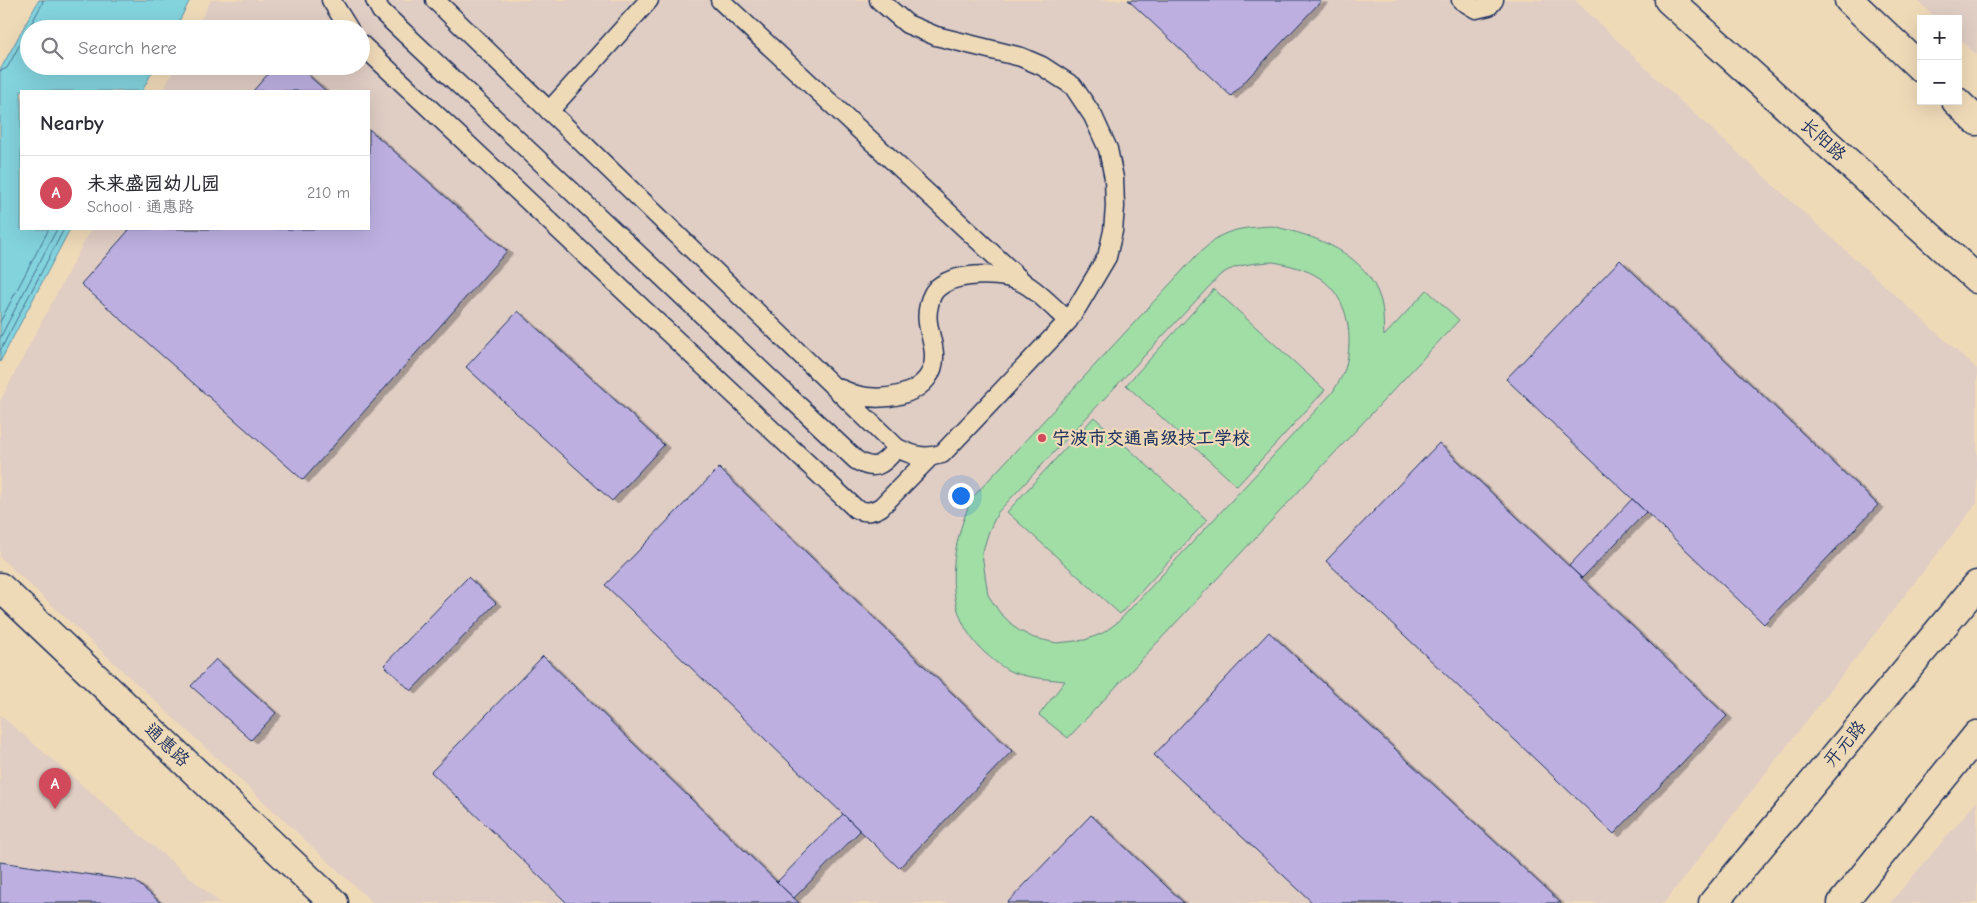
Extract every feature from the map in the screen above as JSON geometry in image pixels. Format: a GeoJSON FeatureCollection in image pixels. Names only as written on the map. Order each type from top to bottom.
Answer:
{"type":"FeatureCollection","features":[{"type":"Feature","properties":{"kind":"main road","name":"长阳路"},"geometry":{"type":"LineString","coordinates":[[1669,0],[1977,279]]}},
{"type":"Feature","properties":{"kind":"main road"},"geometry":{"type":"LineString","coordinates":[[1849,0],[1917,64]]}},
{"type":"Feature","properties":{"kind":"main road"},"geometry":{"type":"LineString","coordinates":[[1960,105],[1977,122]]}},
{"type":"Feature","properties":{"kind":"main road","name":"开元路"},"geometry":{"type":"LineString","coordinates":[[1713,903],[1977,585]]}},
{"type":"Feature","properties":{"kind":"main road","name":"通惠路"},"geometry":{"type":"LineString","coordinates":[[0,587],[334,903]]}},
{"type":"Feature","properties":{"kind":"main road"},"geometry":{"type":"LineString","coordinates":[[1842,903],[1977,735]]}},
{"type":"Feature","properties":{"kind":"lane"},"geometry":{"type":"LineString","coordinates":[[331,0],[343,20]]}},
{"type":"Feature","properties":{"kind":"lane"},"geometry":{"type":"LineString","coordinates":[[375,0],[381,11],[856,460],[866,466],[874,467],[882,464],[897,448]]}},
{"type":"Feature","properties":{"kind":"lane"},"geometry":{"type":"LineString","coordinates":[[434,0],[897,448],[913,455],[930,457],[942,454],[1068,321],[1107,257],[1113,231],[1115,207],[1114,178],[1108,149],[1093,116],[1073,86],[1042,66],[1020,57],[936,36],[907,24],[879,0]]}},
{"type":"Feature","properties":{"kind":"lane"},"geometry":{"type":"LineString","coordinates":[[549,111],[649,0]]}},
{"type":"Feature","properties":{"kind":"lane"},"geometry":{"type":"LineString","coordinates":[[720,0],[1024,283],[1068,321]]}},
{"type":"Feature","properties":{"kind":"lane"},"geometry":{"type":"LineString","coordinates":[[1461,0],[1476,9],[1489,6],[1494,0]]}},
{"type":"Feature","properties":{"kind":"lane"},"geometry":{"type":"LineString","coordinates":[[370,52],[856,509],[865,512],[874,511],[881,507],[930,457]]}},
{"type":"Feature","properties":{"kind":"lane"},"geometry":{"type":"LineString","coordinates":[[833,386],[856,395],[871,397],[896,396],[912,391],[925,382],[932,369],[934,354],[927,327],[927,315],[933,292],[955,278],[991,274],[1024,283]]}},
{"type":"Feature","properties":{"kind":"shaded area"},"geometry":{"type":"Polygon","coordinates":[[[211,0],[1575,0],[1677,98],[1977,369],[1977,503],[1664,903],[373,903],[0,557],[0,401],[90,230],[370,230],[370,90],[164,90],[171,75],[370,75],[370,20],[201,20],[211,0]]]}},
{"type":"Feature","properties":{"kind":"shaded area"},"geometry":{"type":"Polygon","coordinates":[[[1917,0],[1977,0],[1977,55],[1962,42],[1962,15],[1933,15],[1917,0]]]}},
{"type":"Feature","properties":{"kind":"shaded area"},"geometry":{"type":"Polygon","coordinates":[[[0,715],[220,903],[0,903],[0,715]]]}},
{"type":"Feature","properties":{"kind":"shaded area"},"geometry":{"type":"Polygon","coordinates":[[[1977,801],[1977,903],[1890,903],[1977,801]]]}},
{"type":"Feature","properties":{"kind":"green space"},"geometry":{"type":"Polygon","coordinates":[[[1272,226],[1322,241],[1338,249],[1364,270],[1374,284],[1381,301],[1384,336],[1427,290],[1459,320],[1068,738],[1039,715],[1065,681],[1025,676],[1005,668],[984,652],[970,635],[960,617],[955,598],[953,578],[958,537],[964,517],[972,498],[1196,256],[1214,240],[1227,233],[1242,229],[1272,226]],[[1273,262],[1232,268],[1220,275],[998,512],[989,531],[982,554],[988,595],[1000,613],[1018,630],[1034,638],[1057,643],[1085,640],[1103,633],[1118,622],[1332,393],[1344,372],[1348,357],[1349,331],[1343,307],[1330,286],[1320,278],[1292,266],[1273,262]]]}},
{"type":"Feature","properties":{"kind":"green space"},"geometry":{"type":"Polygon","coordinates":[[[1214,289],[1325,390],[1237,486],[1126,385],[1214,289]]]}},
{"type":"Feature","properties":{"kind":"green space"},"geometry":{"type":"Polygon","coordinates":[[[1094,417],[1207,520],[1120,614],[1007,512],[1094,417]]]}},
{"type":"Feature","properties":{"kind":"water"},"geometry":{"type":"Polygon","coordinates":[[[39,0],[190,0],[180,20],[28,20],[39,0]]]}},
{"type":"Feature","properties":{"kind":"water"},"geometry":{"type":"Polygon","coordinates":[[[20,34],[20,75],[150,75],[143,90],[20,90],[20,230],[69,230],[0,362],[0,70],[20,34]]]}},
{"type":"Feature","properties":{"kind":"building"},"geometry":{"type":"Polygon","coordinates":[[[1128,0],[1322,0],[1231,96],[1128,0]]]}},
{"type":"Feature","properties":{"kind":"building"},"geometry":{"type":"Polygon","coordinates":[[[267,75],[308,75],[325,90],[254,90],[267,75]]]}},
{"type":"Feature","properties":{"kind":"building"},"geometry":{"type":"Polygon","coordinates":[[[370,130],[507,251],[303,480],[81,284],[129,230],[370,230],[370,130]]]}},
{"type":"Feature","properties":{"kind":"building"},"geometry":{"type":"Polygon","coordinates":[[[1620,260],[1878,505],[1764,624],[1506,379],[1620,260]]]}},
{"type":"Feature","properties":{"kind":"building"},"geometry":{"type":"Polygon","coordinates":[[[518,311],[664,445],[612,501],[466,367],[518,311]]]}},
{"type":"Feature","properties":{"kind":"building"},"geometry":{"type":"Polygon","coordinates":[[[1439,443],[1727,716],[1614,834],[1326,561],[1439,443]]]}},
{"type":"Feature","properties":{"kind":"building"},"geometry":{"type":"Polygon","coordinates":[[[719,468],[1012,751],[899,868],[605,585],[719,468]]]}},
{"type":"Feature","properties":{"kind":"building"},"geometry":{"type":"Polygon","coordinates":[[[1632,499],[1646,512],[1582,578],[1569,566],[1632,499]]]}},
{"type":"Feature","properties":{"kind":"building"},"geometry":{"type":"Polygon","coordinates":[[[468,577],[496,603],[411,691],[384,665],[468,577]]]}},
{"type":"Feature","properties":{"kind":"building"},"geometry":{"type":"Polygon","coordinates":[[[1269,632],[1561,903],[1313,903],[1154,755],[1269,632]]]}},
{"type":"Feature","properties":{"kind":"building"},"geometry":{"type":"Polygon","coordinates":[[[543,656],[799,903],[567,903],[431,772],[543,656]]]}},
{"type":"Feature","properties":{"kind":"building"},"geometry":{"type":"Polygon","coordinates":[[[216,659],[276,713],[251,740],[191,686],[216,659]]]}},
{"type":"Feature","properties":{"kind":"building"},"geometry":{"type":"Polygon","coordinates":[[[843,814],[860,831],[794,898],[777,882],[843,814]]]}},
{"type":"Feature","properties":{"kind":"building"},"geometry":{"type":"Polygon","coordinates":[[[1091,815],[1184,903],[1007,903],[1091,815]]]}},
{"type":"Feature","properties":{"kind":"building"},"geometry":{"type":"Polygon","coordinates":[[[0,862],[135,881],[161,903],[0,903],[0,862]]]}},
{"type":"Feature","properties":{"kind":"place","name":"宁波市交通高级技工学校"},"geometry":{"type":"Point","coordinates":[1042,438]}},
{"type":"Feature","properties":{"kind":"place","name":"未来盛园幼儿园"},"geometry":{"type":"Point","coordinates":[55,809]}}]}
